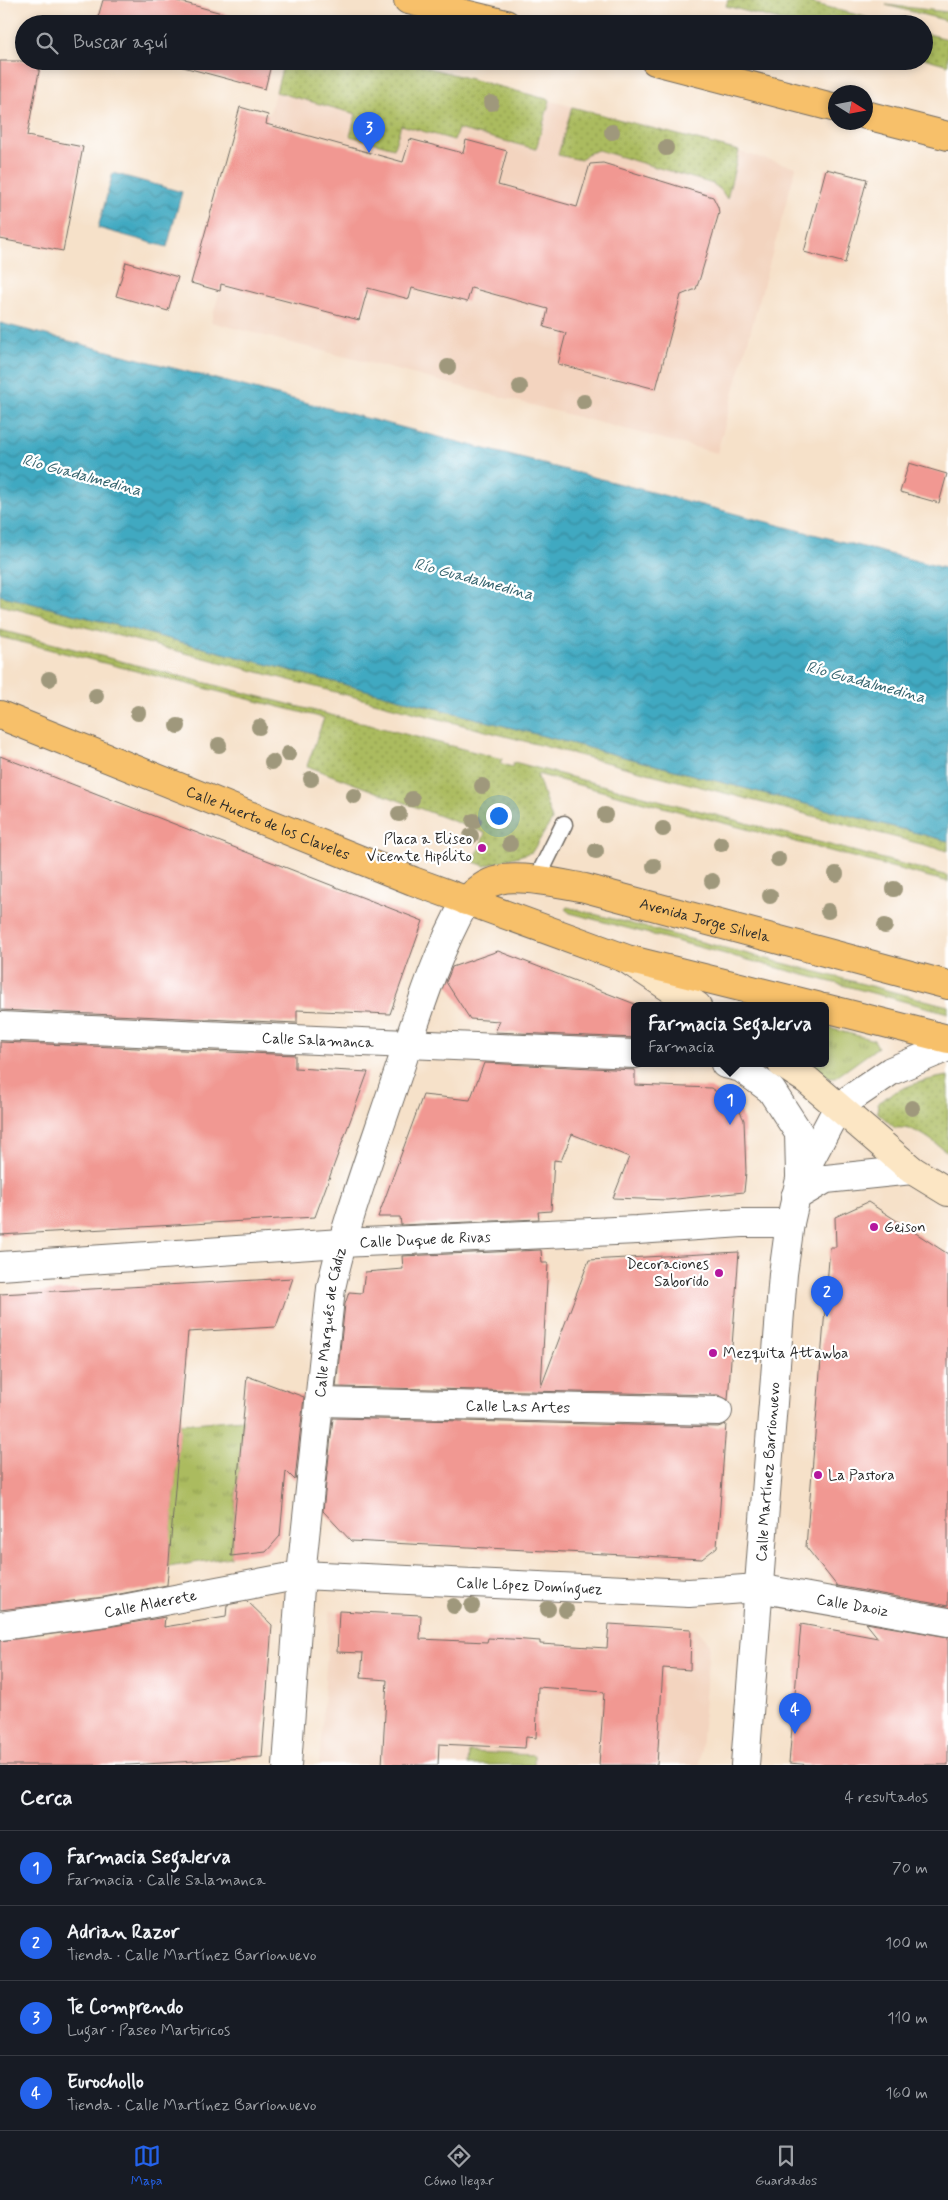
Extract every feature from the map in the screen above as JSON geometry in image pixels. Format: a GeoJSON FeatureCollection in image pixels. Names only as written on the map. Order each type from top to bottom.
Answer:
{"type":"FeatureCollection","features":[{"type":"Feature","properties":{"kind":"main road"},"geometry":{"type":"LineString","coordinates":[[408,0],[469,15]]}},
{"type":"Feature","properties":{"kind":"main road"},"geometry":{"type":"LineString","coordinates":[[690,70],[828,106]]}},
{"type":"Feature","properties":{"kind":"main road"},"geometry":{"type":"LineString","coordinates":[[873,117],[948,136]]}},
{"type":"Feature","properties":{"kind":"main road","name":"Calle Huerto de los Claveles"},"geometry":{"type":"LineString","coordinates":[[0,715],[466,901],[627,959],[691,1002]]}},
{"type":"Feature","properties":{"kind":"main road","name":"Avenida Jorge Silvela"},"geometry":{"type":"LineString","coordinates":[[466,901],[479,888],[499,880],[511,878],[584,888],[948,985]]}},
{"type":"Feature","properties":{"kind":"main road"},"geometry":{"type":"LineString","coordinates":[[627,959],[801,1002]]}},
{"type":"Feature","properties":{"kind":"main road"},"geometry":{"type":"LineString","coordinates":[[829,1009],[948,1039]]}},
{"type":"Feature","properties":{"kind":"main road"},"geometry":{"type":"LineString","coordinates":[[787,1067],[807,1080],[912,1170],[948,1192]]}},
{"type":"Feature","properties":{"kind":"street","name":"Calle Marqués de Cádiz"},"geometry":{"type":"LineString","coordinates":[[287,1765],[301,1575],[331,1288],[341,1243],[438,958],[466,901]]}},
{"type":"Feature","properties":{"kind":"street","name":"Calle Salamanca"},"geometry":{"type":"LineString","coordinates":[[0,1026],[631,1054]]}},
{"type":"Feature","properties":{"kind":"street","name":"Calle Martínez Barrionuevo"},"geometry":{"type":"LineString","coordinates":[[745,1765],[783,1274],[795,1200],[838,1107],[891,1071],[948,1047]]}},
{"type":"Feature","properties":{"kind":"street"},"geometry":{"type":"LineString","coordinates":[[737,1067],[771,1090],[799,1133],[795,1200]]}},
{"type":"Feature","properties":{"kind":"street"},"geometry":{"type":"LineString","coordinates":[[795,1200],[826,1179],[912,1170]]}},
{"type":"Feature","properties":{"kind":"street","name":"Calle Duque de Rivas"},"geometry":{"type":"LineString","coordinates":[[0,1266],[341,1243],[637,1230],[742,1223],[795,1200]]}},
{"type":"Feature","properties":{"kind":"street","name":"Calle Las Artes"},"geometry":{"type":"LineString","coordinates":[[319,1402],[718,1411]]}},
{"type":"Feature","properties":{"kind":"street","name":"Calle López Domínguez"},"geometry":{"type":"LineString","coordinates":[[301,1575],[688,1593],[758,1588]]}},
{"type":"Feature","properties":{"kind":"street","name":"Calle Alderete"},"geometry":{"type":"LineString","coordinates":[[0,1626],[106,1612],[301,1575]]}},
{"type":"Feature","properties":{"kind":"street","name":"Calle Daoiz"},"geometry":{"type":"LineString","coordinates":[[758,1588],[948,1622]]}},
{"type":"Feature","properties":{"kind":"lane"},"geometry":{"type":"LineString","coordinates":[[536,881],[564,824]]}},
{"type":"Feature","properties":{"kind":"shaded area"},"geometry":{"type":"Polygon","coordinates":[[[281,70],[436,70],[796,167],[717,453],[211,322],[281,70]]]}},
{"type":"Feature","properties":{"kind":"shaded area"},"geometry":{"type":"Polygon","coordinates":[[[330,1611],[421,1615],[420,1639],[487,1642],[488,1638],[511,1639],[540,1641],[541,1644],[607,1648],[609,1624],[696,1629],[709,1644],[700,1765],[319,1765],[330,1611]]]}},
{"type":"Feature","properties":{"kind":"green space"},"geometry":{"type":"Polygon","coordinates":[[[728,0],[801,0],[857,15],[760,15],[726,6],[728,0]]]}},
{"type":"Feature","properties":{"kind":"green space"},"geometry":{"type":"Polygon","coordinates":[[[886,5],[948,12],[948,21],[933,17],[933,15],[925,15],[886,5]]]}},
{"type":"Feature","properties":{"kind":"green space"},"geometry":{"type":"Polygon","coordinates":[[[933,35],[948,39],[948,65],[933,61],[933,35]]]}},
{"type":"Feature","properties":{"kind":"green space"},"geometry":{"type":"Polygon","coordinates":[[[282,70],[437,70],[550,100],[536,149],[458,129],[454,140],[401,125],[394,148],[350,136],[356,114],[276,92],[282,70]]]}},
{"type":"Feature","properties":{"kind":"green space"},"geometry":{"type":"Polygon","coordinates":[[[572,107],[739,151],[727,199],[721,190],[713,184],[598,150],[587,154],[581,160],[558,155],[572,107]]]}},
{"type":"Feature","properties":{"kind":"green space"},"geometry":{"type":"Polygon","coordinates":[[[0,595],[948,841],[948,851],[0,605],[0,595]]]}},
{"type":"Feature","properties":{"kind":"green space"},"geometry":{"type":"Polygon","coordinates":[[[0,630],[502,759],[500,763],[512,767],[514,762],[948,876],[948,882],[537,774],[552,820],[532,852],[485,866],[474,862],[485,833],[307,766],[324,718],[0,637],[0,630]]]}},
{"type":"Feature","properties":{"kind":"green space"},"geometry":{"type":"Polygon","coordinates":[[[567,907],[948,1006],[948,1013],[570,913],[565,909],[567,907]]]}},
{"type":"Feature","properties":{"kind":"green space"},"geometry":{"type":"Polygon","coordinates":[[[829,1028],[874,1040],[878,1047],[835,1078],[828,1078],[814,1067],[829,1067],[829,1028]]]}},
{"type":"Feature","properties":{"kind":"green space"},"geometry":{"type":"Polygon","coordinates":[[[948,1076],[948,1150],[946,1151],[916,1131],[895,1128],[877,1112],[878,1103],[903,1088],[948,1076]]]}},
{"type":"Feature","properties":{"kind":"green space"},"geometry":{"type":"Polygon","coordinates":[[[243,1419],[231,1557],[168,1567],[180,1424],[243,1419]]]}},
{"type":"Feature","properties":{"kind":"green space"},"geometry":{"type":"Polygon","coordinates":[[[469,1752],[534,1755],[534,1765],[468,1765],[469,1752]]]}},
{"type":"Feature","properties":{"kind":"water"},"geometry":{"type":"Polygon","coordinates":[[[113,173],[182,192],[167,247],[98,228],[113,173]]]}},
{"type":"Feature","properties":{"kind":"water","name":"Río Guadalmedina"},"geometry":{"type":"Polygon","coordinates":[[[0,323],[948,569],[948,841],[0,595],[0,323]]]}},
{"type":"Feature","properties":{"kind":"building"},"geometry":{"type":"Polygon","coordinates":[[[103,0],[174,0],[229,15],[99,15],[103,0]]]}},
{"type":"Feature","properties":{"kind":"building"},"geometry":{"type":"Polygon","coordinates":[[[0,61],[15,61],[15,70],[39,70],[27,136],[83,147],[63,251],[0,239],[0,61]]]}},
{"type":"Feature","properties":{"kind":"building"},"geometry":{"type":"Polygon","coordinates":[[[194,70],[270,70],[265,89],[194,70]]]}},
{"type":"Feature","properties":{"kind":"building"},"geometry":{"type":"Polygon","coordinates":[[[240,107],[268,115],[266,124],[403,162],[410,139],[463,153],[466,140],[507,151],[498,185],[577,207],[590,164],[603,163],[713,197],[719,213],[700,278],[696,289],[681,295],[656,389],[558,364],[566,333],[544,327],[548,309],[471,288],[467,302],[412,288],[409,299],[368,288],[359,320],[221,284],[220,291],[191,283],[240,107]]]}},
{"type":"Feature","properties":{"kind":"building"},"geometry":{"type":"Polygon","coordinates":[[[826,169],[867,179],[845,263],[804,252],[826,169]]]}},
{"type":"Feature","properties":{"kind":"building"},"geometry":{"type":"Polygon","coordinates":[[[126,262],[178,277],[168,311],[116,296],[126,262]]]}},
{"type":"Feature","properties":{"kind":"building"},"geometry":{"type":"Polygon","coordinates":[[[909,463],[947,474],[939,503],[900,492],[909,463]]]}},
{"type":"Feature","properties":{"kind":"building"},"geometry":{"type":"Polygon","coordinates":[[[0,756],[423,921],[390,1014],[297,1010],[297,1023],[0,1010],[0,756]]]}},
{"type":"Feature","properties":{"kind":"building"},"geometry":{"type":"Polygon","coordinates":[[[498,951],[631,1002],[631,1038],[495,1032],[500,1021],[470,1019],[446,982],[452,967],[498,951]]]}},
{"type":"Feature","properties":{"kind":"building"},"geometry":{"type":"Polygon","coordinates":[[[0,1042],[295,1055],[295,1068],[368,1072],[315,1217],[0,1235],[0,1042]]]}},
{"type":"Feature","properties":{"kind":"building"},"geometry":{"type":"Polygon","coordinates":[[[484,1063],[635,1070],[635,1085],[711,1088],[738,1108],[744,1120],[746,1172],[744,1192],[667,1200],[613,1198],[629,1157],[572,1134],[561,1161],[554,1160],[551,1211],[538,1212],[539,1219],[401,1225],[400,1217],[378,1217],[423,1095],[470,1100],[484,1063]]]}},
{"type":"Feature","properties":{"kind":"building"},"geometry":{"type":"Polygon","coordinates":[[[868,1202],[948,1254],[948,1606],[837,1586],[806,1547],[830,1247],[836,1247],[835,1217],[868,1202]]]}},
{"type":"Feature","properties":{"kind":"building"},"geometry":{"type":"Polygon","coordinates":[[[541,1250],[542,1263],[548,1263],[541,1387],[589,1260],[739,1252],[728,1400],[718,1395],[336,1387],[345,1304],[349,1292],[362,1293],[365,1272],[403,1269],[402,1256],[541,1250]]]}},
{"type":"Feature","properties":{"kind":"building"},"geometry":{"type":"Polygon","coordinates":[[[293,1278],[276,1327],[188,1332],[167,1585],[104,1597],[0,1610],[0,1294],[293,1278]]]}},
{"type":"Feature","properties":{"kind":"building"},"geometry":{"type":"Polygon","coordinates":[[[247,1376],[304,1397],[295,1480],[286,1471],[280,1536],[266,1552],[231,1556],[247,1376]]]}},
{"type":"Feature","properties":{"kind":"building"},"geometry":{"type":"Polygon","coordinates":[[[333,1418],[718,1427],[726,1424],[717,1547],[702,1559],[351,1541],[323,1511],[333,1418]]]}},
{"type":"Feature","properties":{"kind":"building"},"geometry":{"type":"Polygon","coordinates":[[[247,1601],[272,1625],[262,1757],[129,1765],[0,1765],[0,1641],[108,1627],[165,1617],[164,1627],[226,1617],[227,1605],[247,1601]]]}},
{"type":"Feature","properties":{"kind":"building"},"geometry":{"type":"Polygon","coordinates":[[[339,1611],[421,1615],[420,1639],[487,1642],[488,1638],[511,1639],[540,1641],[540,1644],[607,1648],[609,1624],[691,1629],[690,1670],[663,1668],[657,1765],[599,1765],[604,1692],[538,1687],[536,1738],[526,1737],[525,1748],[439,1744],[438,1765],[382,1765],[387,1680],[361,1678],[363,1653],[337,1652],[339,1611]]]}},
{"type":"Feature","properties":{"kind":"building"},"geometry":{"type":"Polygon","coordinates":[[[866,1623],[948,1637],[948,1765],[811,1765],[789,1763],[801,1624],[878,1638],[866,1623]]]}},
{"type":"Feature","properties":{"kind":"place","name":"Te Comprendo"},"geometry":{"type":"Point","coordinates":[369,153]}},
{"type":"Feature","properties":{"kind":"place","name":"Placa a Eliseo Vicente Hipólito"},"geometry":{"type":"Point","coordinates":[482,848]}},
{"type":"Feature","properties":{"kind":"place","name":"Farmacia Segalerva"},"geometry":{"type":"Point","coordinates":[730,1125]}},
{"type":"Feature","properties":{"kind":"place","name":"Geison"},"geometry":{"type":"Point","coordinates":[874,1227]}},
{"type":"Feature","properties":{"kind":"place","name":"Decoraciones Saborido"},"geometry":{"type":"Point","coordinates":[719,1273]}},
{"type":"Feature","properties":{"kind":"place","name":"Adrian Razor"},"geometry":{"type":"Point","coordinates":[827,1317]}},
{"type":"Feature","properties":{"kind":"place","name":"Mezquita Attawba"},"geometry":{"type":"Point","coordinates":[713,1353]}},
{"type":"Feature","properties":{"kind":"place","name":"La Pastora"},"geometry":{"type":"Point","coordinates":[818,1475]}},
{"type":"Feature","properties":{"kind":"place","name":"Eurochollo"},"geometry":{"type":"Point","coordinates":[795,1734]}}]}
